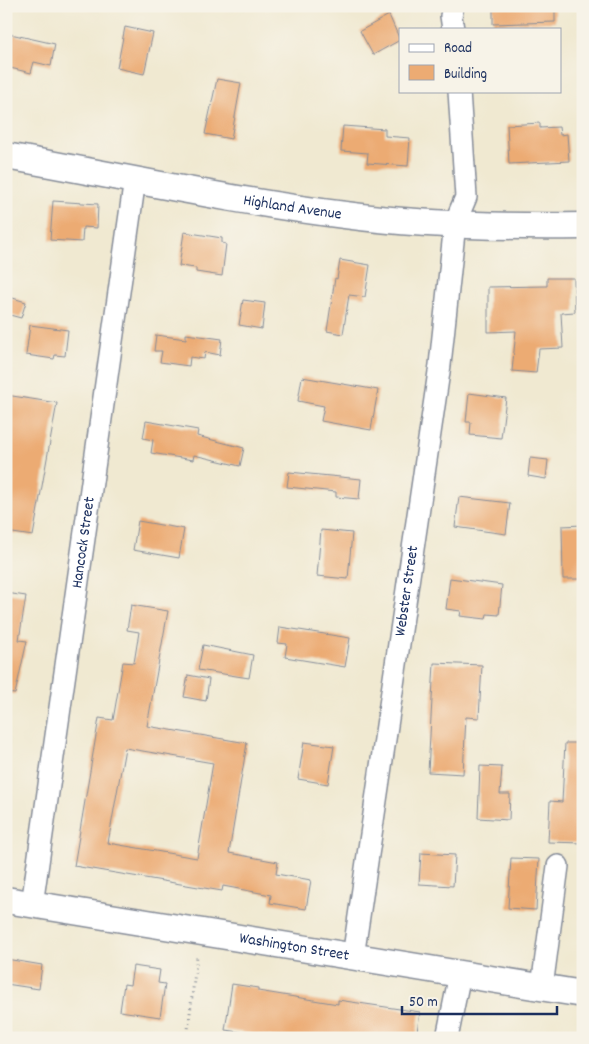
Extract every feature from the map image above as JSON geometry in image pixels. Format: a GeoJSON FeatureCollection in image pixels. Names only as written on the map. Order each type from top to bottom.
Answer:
{"type":"FeatureCollection","features":[{"type":"Feature","properties":{"kind":"main road","name":"Highland Avenue"},"geometry":{"type":"LineString","coordinates":[[6,156],[135,179],[220,197],[347,216],[455,223],[583,226]]}},
{"type":"Feature","properties":{"kind":"main road","name":"Washington Street"},"geometry":{"type":"LineString","coordinates":[[6,900],[583,994]]}},
{"type":"Feature","properties":{"kind":"street"},"geometry":{"type":"LineString","coordinates":[[453,6],[451,16],[453,28]]}},
{"type":"Feature","properties":{"kind":"street","name":"Webster Street"},"geometry":{"type":"LineString","coordinates":[[353,957],[387,714],[440,365],[455,223],[466,197],[459,92]]}},
{"type":"Feature","properties":{"kind":"street","name":"Hancock Street"},"geometry":{"type":"LineString","coordinates":[[32,904],[135,179]]}},
{"type":"Feature","properties":{"kind":"street"},"geometry":{"type":"LineString","coordinates":[[542,987],[558,866]]}},
{"type":"Feature","properties":{"kind":"street"},"geometry":{"type":"LineString","coordinates":[[447,1038],[460,974]]}},
{"type":"Feature","properties":{"kind":"path"},"geometry":{"type":"LineString","coordinates":[[186,1038],[198,956]]}},
{"type":"Feature","properties":{"kind":"building"},"geometry":{"type":"Polygon","coordinates":[[[493,6],[555,6],[555,22],[493,24],[493,6]]]}},
{"type":"Feature","properties":{"kind":"building"},"geometry":{"type":"Polygon","coordinates":[[[389,15],[399,41],[373,55],[360,31],[389,15]]]}},
{"type":"Feature","properties":{"kind":"building"},"geometry":{"type":"Polygon","coordinates":[[[125,27],[153,33],[144,74],[117,68],[125,27]]]}},
{"type":"Feature","properties":{"kind":"building"},"geometry":{"type":"Polygon","coordinates":[[[6,33],[55,44],[51,66],[34,62],[31,73],[6,67],[6,33]]]}},
{"type":"Feature","properties":{"kind":"building"},"geometry":{"type":"Polygon","coordinates":[[[217,79],[241,83],[231,139],[205,134],[217,79]]]}},
{"type":"Feature","properties":{"kind":"building"},"geometry":{"type":"Polygon","coordinates":[[[540,123],[540,128],[559,127],[560,135],[567,134],[569,161],[509,164],[507,125],[540,123]]]}},
{"type":"Feature","properties":{"kind":"building"},"geometry":{"type":"Polygon","coordinates":[[[343,126],[385,129],[385,136],[410,138],[408,166],[367,163],[368,153],[341,151],[343,126]]]}},
{"type":"Feature","properties":{"kind":"building"},"geometry":{"type":"Polygon","coordinates":[[[53,201],[98,204],[97,228],[83,227],[82,242],[50,240],[53,201]]]}},
{"type":"Feature","properties":{"kind":"building"},"geometry":{"type":"Polygon","coordinates":[[[184,232],[222,238],[222,243],[226,244],[222,276],[196,272],[196,268],[179,266],[184,232]]]}},
{"type":"Feature","properties":{"kind":"building"},"geometry":{"type":"Polygon","coordinates":[[[340,260],[370,265],[365,297],[349,295],[343,334],[327,331],[335,278],[337,279],[340,260]]]}},
{"type":"Feature","properties":{"kind":"building"},"geometry":{"type":"Polygon","coordinates":[[[547,278],[574,278],[575,312],[561,313],[563,348],[539,349],[536,373],[512,371],[516,331],[488,332],[488,287],[547,286],[547,278]]]}},
{"type":"Feature","properties":{"kind":"building"},"geometry":{"type":"Polygon","coordinates":[[[6,296],[26,302],[21,318],[6,314],[6,296]]]}},
{"type":"Feature","properties":{"kind":"building"},"geometry":{"type":"Polygon","coordinates":[[[243,300],[265,303],[262,329],[239,325],[243,300]]]}},
{"type":"Feature","properties":{"kind":"building"},"geometry":{"type":"Polygon","coordinates":[[[30,325],[68,330],[65,356],[55,355],[54,359],[26,355],[30,325]]]}},
{"type":"Feature","properties":{"kind":"building"},"geometry":{"type":"Polygon","coordinates":[[[186,334],[222,339],[220,355],[205,352],[204,359],[190,357],[189,366],[160,362],[162,351],[154,351],[156,335],[186,339],[186,334]]]}},
{"type":"Feature","properties":{"kind":"building"},"geometry":{"type":"Polygon","coordinates":[[[302,377],[378,390],[371,430],[321,421],[324,406],[298,401],[302,377]]]}},
{"type":"Feature","properties":{"kind":"building"},"geometry":{"type":"Polygon","coordinates":[[[469,393],[506,398],[501,438],[470,435],[471,422],[466,422],[469,393]]]}},
{"type":"Feature","properties":{"kind":"building"},"geometry":{"type":"Polygon","coordinates":[[[6,395],[57,403],[33,536],[6,532],[6,395]]]}},
{"type":"Feature","properties":{"kind":"building"},"geometry":{"type":"Polygon","coordinates":[[[146,421],[198,430],[197,436],[244,448],[240,466],[194,455],[193,460],[151,453],[153,440],[143,438],[146,421]]]}},
{"type":"Feature","properties":{"kind":"building"},"geometry":{"type":"Polygon","coordinates":[[[530,458],[548,460],[546,479],[528,476],[530,458]]]}},
{"type":"Feature","properties":{"kind":"building"},"geometry":{"type":"Polygon","coordinates":[[[289,472],[361,479],[359,499],[336,497],[336,492],[287,487],[289,472]]]}},
{"type":"Feature","properties":{"kind":"building"},"geometry":{"type":"Polygon","coordinates":[[[459,497],[510,503],[506,534],[455,527],[459,497]]]}},
{"type":"Feature","properties":{"kind":"building"},"geometry":{"type":"Polygon","coordinates":[[[138,521],[184,529],[179,558],[133,550],[138,521]]]}},
{"type":"Feature","properties":{"kind":"building"},"geometry":{"type":"Polygon","coordinates":[[[583,525],[583,579],[563,579],[562,526],[583,525]]]}},
{"type":"Feature","properties":{"kind":"building"},"geometry":{"type":"Polygon","coordinates":[[[321,530],[352,533],[348,579],[317,576],[321,530]]]}},
{"type":"Feature","properties":{"kind":"building"},"geometry":{"type":"Polygon","coordinates":[[[450,578],[502,585],[499,615],[487,614],[486,619],[460,616],[461,611],[446,609],[450,578]]]}},
{"type":"Feature","properties":{"kind":"building"},"geometry":{"type":"Polygon","coordinates":[[[6,593],[26,596],[19,640],[27,641],[15,694],[6,693],[6,593]]]}},
{"type":"Feature","properties":{"kind":"building"},"geometry":{"type":"Polygon","coordinates":[[[131,605],[168,611],[147,726],[247,743],[229,853],[278,862],[276,874],[311,880],[306,909],[270,903],[271,895],[223,886],[222,891],[74,866],[99,718],[113,720],[123,662],[134,663],[139,632],[127,630],[131,605]],[[125,748],[108,843],[197,858],[213,763],[125,748]]]}},
{"type":"Feature","properties":{"kind":"building"},"geometry":{"type":"Polygon","coordinates":[[[280,627],[350,638],[345,667],[285,657],[287,644],[278,643],[280,627]]]}},
{"type":"Feature","properties":{"kind":"building"},"geometry":{"type":"Polygon","coordinates":[[[203,645],[253,655],[249,678],[198,670],[203,645]]]}},
{"type":"Feature","properties":{"kind":"building"},"geometry":{"type":"Polygon","coordinates":[[[434,663],[482,665],[479,718],[466,717],[463,774],[428,772],[434,663]]]}},
{"type":"Feature","properties":{"kind":"building"},"geometry":{"type":"Polygon","coordinates":[[[188,675],[209,679],[206,701],[184,697],[188,675]]]}},
{"type":"Feature","properties":{"kind":"building"},"geometry":{"type":"Polygon","coordinates":[[[304,742],[334,746],[328,784],[298,779],[304,742]]]}},
{"type":"Feature","properties":{"kind":"building"},"geometry":{"type":"Polygon","coordinates":[[[565,743],[583,743],[583,843],[548,842],[550,801],[562,802],[565,743]]]}},
{"type":"Feature","properties":{"kind":"building"},"geometry":{"type":"Polygon","coordinates":[[[480,766],[502,767],[500,794],[510,794],[509,820],[478,818],[480,766]]]}},
{"type":"Feature","properties":{"kind":"building"},"geometry":{"type":"Polygon","coordinates":[[[421,853],[455,855],[453,886],[419,884],[421,853]]]}},
{"type":"Feature","properties":{"kind":"building"},"geometry":{"type":"Polygon","coordinates":[[[511,858],[539,859],[536,910],[508,908],[511,858]]]}},
{"type":"Feature","properties":{"kind":"building"},"geometry":{"type":"Polygon","coordinates":[[[6,959],[42,965],[39,989],[6,984],[6,959]]]}},
{"type":"Feature","properties":{"kind":"building"},"geometry":{"type":"Polygon","coordinates":[[[133,966],[160,970],[158,983],[165,984],[160,1017],[120,1011],[124,984],[130,985],[133,966]]]}},
{"type":"Feature","properties":{"kind":"building"},"geometry":{"type":"Polygon","coordinates":[[[232,984],[258,988],[258,991],[338,1004],[338,1000],[420,1012],[416,1038],[280,1038],[225,1030],[232,984]]]}}]}
